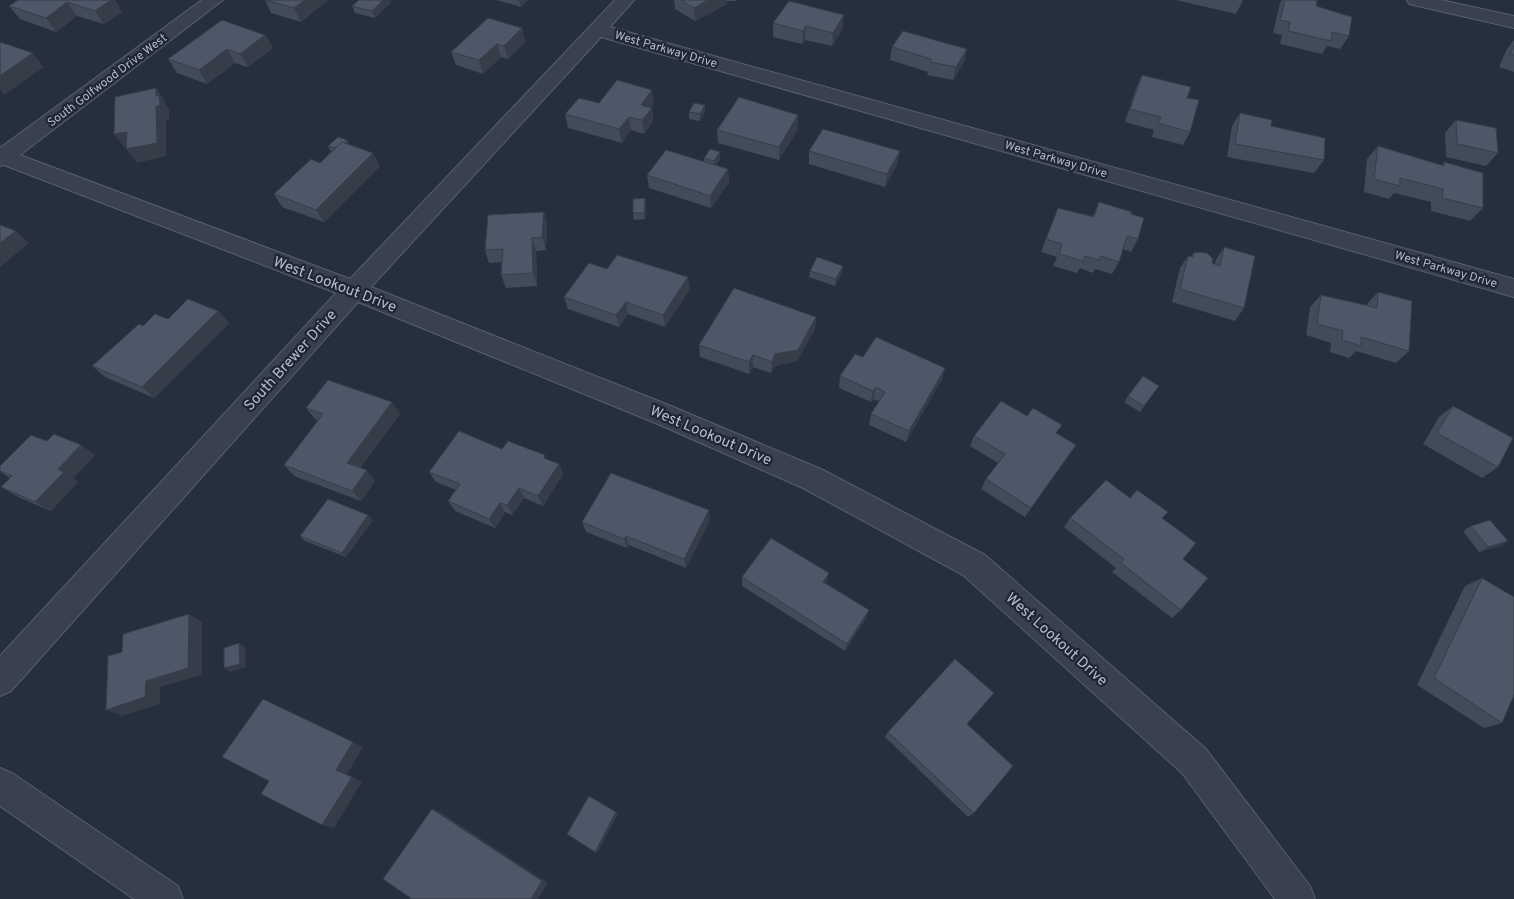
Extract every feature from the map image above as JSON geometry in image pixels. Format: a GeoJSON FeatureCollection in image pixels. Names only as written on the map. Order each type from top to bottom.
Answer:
{"type":"FeatureCollection","features":[{"type":"Feature","properties":{"kind":"street","name":"South Golfwood Drive West"},"geometry":{"type":"LineString","coordinates":[[2,158],[214,0]]}},
{"type":"Feature","properties":{"kind":"street","name":"South Brewer Drive"},"geometry":{"type":"LineString","coordinates":[[0,680],[354,290],[625,0]]}},
{"type":"Feature","properties":{"kind":"street"},"geometry":{"type":"LineString","coordinates":[[1416,0],[1514,22]]}},
{"type":"Feature","properties":{"kind":"street","name":"West Parkway Drive"},"geometry":{"type":"LineString","coordinates":[[598,30],[1514,288]]}},
{"type":"Feature","properties":{"kind":"street","name":"West Lookout Drive"},"geometry":{"type":"LineString","coordinates":[[2,158],[354,290],[662,414],[813,479],[974,565],[1194,761],[1298,899]]}},
{"type":"Feature","properties":{"kind":"street"},"geometry":{"type":"LineString","coordinates":[[0,785],[165,899]]}},
{"type":"Feature","properties":{"kind":"building"},"geometry":{"type":"Polygon","coordinates":[[[18,0],[111,0],[95,11],[67,2],[46,18],[9,6],[18,0]]]}},
{"type":"Feature","properties":{"kind":"building"},"geometry":{"type":"Polygon","coordinates":[[[266,0],[305,0],[294,8],[266,0]]]}},
{"type":"Feature","properties":{"kind":"building"},"geometry":{"type":"Polygon","coordinates":[[[359,0],[383,0],[372,11],[352,6],[359,0]]]}},
{"type":"Feature","properties":{"kind":"building"},"geometry":{"type":"Polygon","coordinates":[[[681,0],[708,0],[694,8],[681,0]]]}},
{"type":"Feature","properties":{"kind":"building"},"geometry":{"type":"Polygon","coordinates":[[[1285,0],[1317,0],[1316,6],[1352,17],[1349,36],[1332,32],[1331,41],[1288,31],[1290,22],[1280,20],[1285,0]]]}},
{"type":"Feature","properties":{"kind":"building"},"geometry":{"type":"Polygon","coordinates":[[[789,1],[844,15],[833,33],[806,26],[803,31],[773,23],[789,1]]]}},
{"type":"Feature","properties":{"kind":"building"},"geometry":{"type":"Polygon","coordinates":[[[488,18],[522,28],[504,46],[497,44],[479,60],[451,52],[488,18]]]}},
{"type":"Feature","properties":{"kind":"building"},"geometry":{"type":"Polygon","coordinates":[[[222,20],[265,35],[240,54],[227,49],[199,70],[168,59],[222,20]]]}},
{"type":"Feature","properties":{"kind":"building"},"geometry":{"type":"Polygon","coordinates":[[[903,31],[967,49],[956,67],[930,62],[931,59],[892,47],[903,31]]]}},
{"type":"Feature","properties":{"kind":"building"},"geometry":{"type":"Polygon","coordinates":[[[0,42],[33,53],[0,76],[0,42]]]}},
{"type":"Feature","properties":{"kind":"building"},"geometry":{"type":"Polygon","coordinates":[[[1514,45],[1514,55],[1510,54],[1514,45]]]}},
{"type":"Feature","properties":{"kind":"building"},"geometry":{"type":"Polygon","coordinates":[[[1142,75],[1191,87],[1187,98],[1199,100],[1190,132],[1158,123],[1161,117],[1130,109],[1142,75]]]}},
{"type":"Feature","properties":{"kind":"building"},"geometry":{"type":"Polygon","coordinates":[[[617,80],[652,90],[641,105],[652,108],[642,120],[629,117],[619,129],[565,114],[579,98],[599,103],[617,80]]]}},
{"type":"Feature","properties":{"kind":"building"},"geometry":{"type":"Polygon","coordinates":[[[156,88],[156,96],[159,95],[160,106],[156,106],[157,143],[126,149],[127,132],[114,134],[115,97],[156,88]]]}},
{"type":"Feature","properties":{"kind":"building"},"geometry":{"type":"Polygon","coordinates":[[[739,97],[798,115],[779,147],[717,130],[739,97]]]}},
{"type":"Feature","properties":{"kind":"building"},"geometry":{"type":"Polygon","coordinates":[[[694,103],[705,105],[700,114],[689,112],[694,103]]]}},
{"type":"Feature","properties":{"kind":"building"},"geometry":{"type":"Polygon","coordinates":[[[1240,113],[1272,120],[1271,126],[1325,138],[1324,160],[1235,144],[1240,113]]]}},
{"type":"Feature","properties":{"kind":"building"},"geometry":{"type":"Polygon","coordinates":[[[1456,120],[1496,128],[1498,153],[1457,144],[1456,120]]]}},
{"type":"Feature","properties":{"kind":"building"},"geometry":{"type":"Polygon","coordinates":[[[823,129],[900,151],[887,174],[809,151],[823,129]]]}},
{"type":"Feature","properties":{"kind":"building"},"geometry":{"type":"Polygon","coordinates":[[[338,137],[347,140],[336,148],[328,146],[338,137]]]}},
{"type":"Feature","properties":{"kind":"building"},"geometry":{"type":"Polygon","coordinates":[[[342,142],[373,153],[316,210],[274,194],[311,159],[320,163],[342,142]]]}},
{"type":"Feature","properties":{"kind":"building"},"geometry":{"type":"Polygon","coordinates":[[[1378,146],[1444,166],[1444,162],[1483,173],[1483,208],[1442,198],[1443,189],[1400,178],[1400,186],[1374,179],[1378,146]]]}},
{"type":"Feature","properties":{"kind":"building"},"geometry":{"type":"Polygon","coordinates":[[[710,149],[720,152],[714,161],[704,158],[710,149]]]}},
{"type":"Feature","properties":{"kind":"building"},"geometry":{"type":"Polygon","coordinates":[[[666,150],[728,169],[710,196],[647,175],[666,150]]]}},
{"type":"Feature","properties":{"kind":"building"},"geometry":{"type":"Polygon","coordinates":[[[645,198],[644,213],[633,213],[633,199],[645,198]]]}},
{"type":"Feature","properties":{"kind":"building"},"geometry":{"type":"Polygon","coordinates":[[[1099,202],[1132,212],[1131,214],[1144,218],[1138,239],[1127,236],[1119,262],[1101,256],[1099,260],[1085,256],[1083,261],[1059,254],[1062,244],[1046,239],[1058,208],[1094,217],[1099,202]]]}},
{"type":"Feature","properties":{"kind":"building"},"geometry":{"type":"Polygon","coordinates":[[[544,212],[542,237],[532,238],[533,273],[501,275],[503,249],[485,250],[488,215],[544,212]]]}},
{"type":"Feature","properties":{"kind":"building"},"geometry":{"type":"Polygon","coordinates":[[[0,225],[16,231],[0,243],[0,225]]]}},
{"type":"Feature","properties":{"kind":"building"},"geometry":{"type":"Polygon","coordinates":[[[1224,247],[1255,256],[1244,308],[1180,289],[1188,256],[1193,257],[1194,252],[1207,253],[1213,259],[1212,263],[1220,266],[1224,247]]]}},
{"type":"Feature","properties":{"kind":"building"},"geometry":{"type":"Polygon","coordinates":[[[617,255],[688,277],[663,315],[626,302],[616,315],[564,297],[589,263],[607,269],[617,255]]]}},
{"type":"Feature","properties":{"kind":"building"},"geometry":{"type":"Polygon","coordinates":[[[817,257],[843,266],[836,279],[810,271],[817,257]]]}},
{"type":"Feature","properties":{"kind":"building"},"geometry":{"type":"Polygon","coordinates":[[[734,288],[816,317],[798,350],[775,354],[772,362],[753,355],[749,362],[699,345],[734,288]]]}},
{"type":"Feature","properties":{"kind":"building"},"geometry":{"type":"Polygon","coordinates":[[[1378,292],[1412,301],[1409,351],[1361,337],[1361,346],[1342,340],[1343,331],[1317,324],[1321,295],[1377,308],[1378,292]]]}},
{"type":"Feature","properties":{"kind":"building"},"geometry":{"type":"Polygon","coordinates":[[[188,299],[218,311],[142,387],[92,366],[139,324],[143,326],[155,314],[168,319],[188,299]]]}},
{"type":"Feature","properties":{"kind":"building"},"geometry":{"type":"Polygon","coordinates":[[[876,337],[945,368],[909,431],[871,414],[885,392],[876,387],[873,391],[840,376],[855,354],[863,357],[876,337]]]}},
{"type":"Feature","properties":{"kind":"building"},"geometry":{"type":"Polygon","coordinates":[[[1143,376],[1159,386],[1144,406],[1128,396],[1143,376]]]}},
{"type":"Feature","properties":{"kind":"building"},"geometry":{"type":"Polygon","coordinates":[[[328,380],[392,402],[347,463],[367,470],[352,491],[284,465],[323,414],[306,408],[328,380]]]}},
{"type":"Feature","properties":{"kind":"building"},"geometry":{"type":"Polygon","coordinates":[[[1001,401],[1027,416],[1033,408],[1062,425],[1056,433],[1076,445],[1031,508],[986,479],[1005,454],[974,436],[1001,401]]]}},
{"type":"Feature","properties":{"kind":"building"},"geometry":{"type":"Polygon","coordinates":[[[1453,406],[1513,438],[1498,467],[1437,433],[1453,406]]]}},
{"type":"Feature","properties":{"kind":"building"},"geometry":{"type":"Polygon","coordinates":[[[459,431],[502,449],[508,441],[545,455],[544,458],[559,464],[538,496],[519,488],[507,505],[500,503],[489,519],[448,501],[460,484],[429,472],[459,431]]]}},
{"type":"Feature","properties":{"kind":"building"},"geometry":{"type":"Polygon","coordinates":[[[54,434],[81,445],[58,469],[64,472],[35,502],[1,487],[12,476],[0,471],[0,466],[31,435],[47,441],[54,434]]]}},
{"type":"Feature","properties":{"kind":"building"},"geometry":{"type":"Polygon","coordinates":[[[611,473],[709,510],[684,559],[626,536],[624,539],[582,522],[611,473]]]}},
{"type":"Feature","properties":{"kind":"building"},"geometry":{"type":"Polygon","coordinates":[[[1106,480],[1130,498],[1137,490],[1168,512],[1162,518],[1196,543],[1183,559],[1208,578],[1181,610],[1121,563],[1124,559],[1070,518],[1106,480]]]}},
{"type":"Feature","properties":{"kind":"building"},"geometry":{"type":"Polygon","coordinates":[[[328,499],[368,515],[342,553],[300,536],[328,499]]]}},
{"type":"Feature","properties":{"kind":"building"},"geometry":{"type":"Polygon","coordinates":[[[1490,520],[1508,541],[1488,547],[1471,526],[1490,520]]]}},
{"type":"Feature","properties":{"kind":"building"},"geometry":{"type":"Polygon","coordinates":[[[771,538],[829,573],[823,582],[869,610],[847,644],[742,577],[771,538]]]}},
{"type":"Feature","properties":{"kind":"building"},"geometry":{"type":"Polygon","coordinates":[[[1482,578],[1514,597],[1514,695],[1502,723],[1434,678],[1482,578]]]}},
{"type":"Feature","properties":{"kind":"building"},"geometry":{"type":"Polygon","coordinates":[[[189,614],[188,668],[146,681],[145,697],[106,710],[108,656],[122,652],[123,634],[189,614]]]}},
{"type":"Feature","properties":{"kind":"building"},"geometry":{"type":"Polygon","coordinates":[[[239,643],[240,664],[224,668],[224,648],[239,643]]]}},
{"type":"Feature","properties":{"kind":"building"},"geometry":{"type":"Polygon","coordinates":[[[955,659],[994,693],[967,724],[1013,766],[974,813],[888,732],[955,659]]]}},
{"type":"Feature","properties":{"kind":"building"},"geometry":{"type":"Polygon","coordinates":[[[263,699],[353,742],[336,770],[352,777],[322,825],[261,794],[269,781],[222,757],[263,699]]]}},
{"type":"Feature","properties":{"kind":"building"},"geometry":{"type":"Polygon","coordinates":[[[589,796],[616,812],[595,852],[567,834],[589,796]]]}},
{"type":"Feature","properties":{"kind":"building"},"geometry":{"type":"Polygon","coordinates":[[[432,809],[542,881],[531,899],[412,899],[383,879],[432,809]]]}}]}
